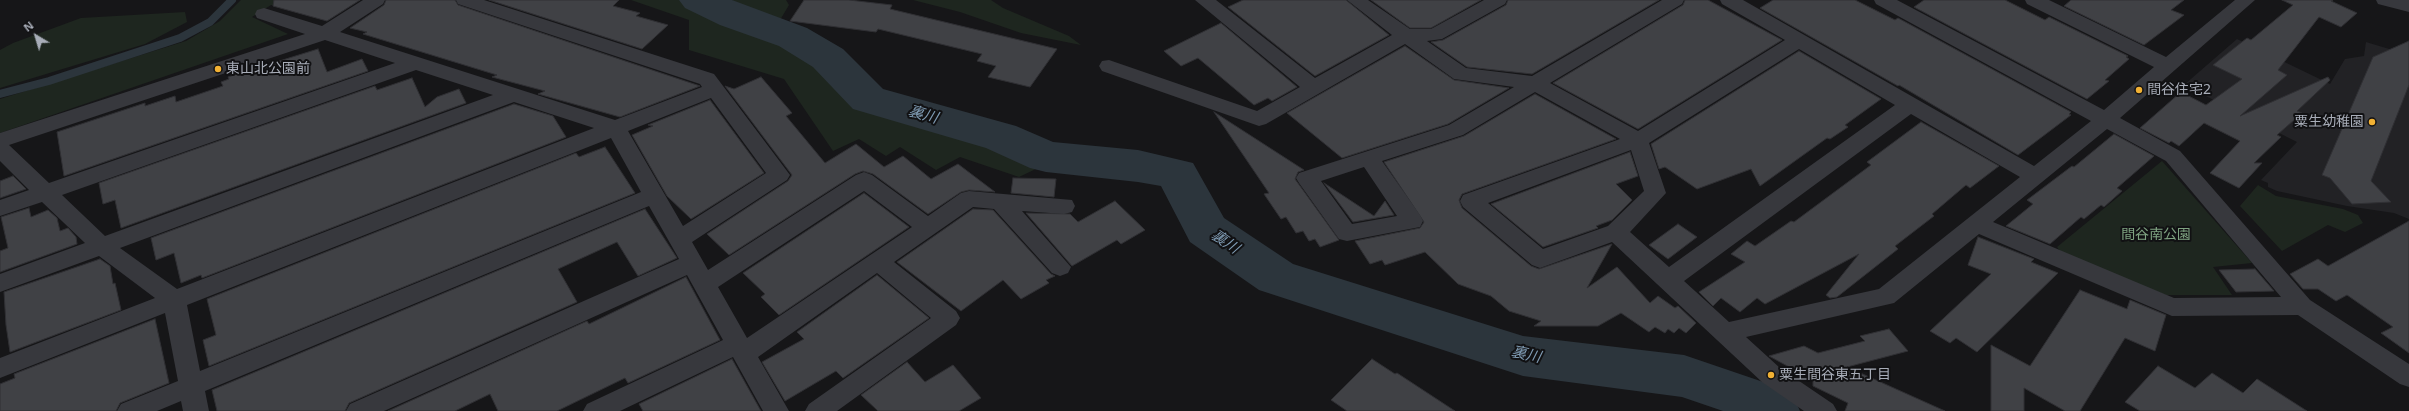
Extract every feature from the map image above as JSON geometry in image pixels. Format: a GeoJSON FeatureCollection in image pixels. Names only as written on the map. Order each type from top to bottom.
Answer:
{"type":"FeatureCollection","features":[{"type":"Feature","properties":{"kind":"street"},"geometry":{"type":"LineString","coordinates":[[0,141],[324,34],[376,0]]}},
{"type":"Feature","properties":{"kind":"street"},"geometry":{"type":"LineString","coordinates":[[465,0],[707,79],[779,174],[679,240]]}},
{"type":"Feature","properties":{"kind":"street"},"geometry":{"type":"LineString","coordinates":[[1204,0],[1314,88]]}},
{"type":"Feature","properties":{"kind":"street"},"geometry":{"type":"LineString","coordinates":[[1356,0],[1461,74],[1535,83],[1638,140],[1655,193],[1616,232],[1540,259],[1471,201],[1638,140],[1799,40]]}},
{"type":"Feature","properties":{"kind":"street"},"geometry":{"type":"LineString","coordinates":[[1109,66],[1259,119],[1406,36],[1435,35],[1498,0]]}},
{"type":"Feature","properties":{"kind":"street"},"geometry":{"type":"LineString","coordinates":[[1369,158],[1412,221],[1347,233],[1307,178],[1369,158],[1456,130],[1675,0]]}},
{"type":"Feature","properties":{"kind":"street"},"geometry":{"type":"LineString","coordinates":[[1730,0],[2035,176]]}},
{"type":"Feature","properties":{"kind":"street"},"geometry":{"type":"LineString","coordinates":[[1883,0],[2173,156],[2302,306],[2409,377]]}},
{"type":"Feature","properties":{"kind":"street"},"geometry":{"type":"LineString","coordinates":[[1725,332],[1886,297],[2106,119],[2246,0]]}},
{"type":"Feature","properties":{"kind":"street"},"geometry":{"type":"LineString","coordinates":[[2385,0],[2409,6]]}},
{"type":"Feature","properties":{"kind":"street"},"geometry":{"type":"LineString","coordinates":[[2041,1],[2168,66]]}},
{"type":"Feature","properties":{"kind":"street"},"geometry":{"type":"LineString","coordinates":[[264,14],[616,128],[776,411]]}},
{"type":"Feature","properties":{"kind":"street"},"geometry":{"type":"LineString","coordinates":[[0,208],[416,63]]}},
{"type":"Feature","properties":{"kind":"street"},"geometry":{"type":"LineString","coordinates":[[0,368],[715,89]]}},
{"type":"Feature","properties":{"kind":"street"},"geometry":{"type":"LineString","coordinates":[[0,283],[514,94]]}},
{"type":"Feature","properties":{"kind":"street"},"geometry":{"type":"LineString","coordinates":[[1668,280],[1910,104]]}},
{"type":"Feature","properties":{"kind":"street"},"geometry":{"type":"LineString","coordinates":[[0,149],[102,246],[174,300],[196,411]]}},
{"type":"Feature","properties":{"kind":"street"},"geometry":{"type":"LineString","coordinates":[[704,284],[864,180],[929,228]]}},
{"type":"Feature","properties":{"kind":"street"},"geometry":{"type":"LineString","coordinates":[[130,411],[654,195]]}},
{"type":"Feature","properties":{"kind":"street"},"geometry":{"type":"LineString","coordinates":[[596,411],[740,349],[879,262],[969,200],[1064,206]]}},
{"type":"Feature","properties":{"kind":"street"},"geometry":{"type":"LineString","coordinates":[[1001,202],[1060,267]]}},
{"type":"Feature","properties":{"kind":"street"},"geometry":{"type":"LineString","coordinates":[[1976,224],[2172,307],[2302,306]]}},
{"type":"Feature","properties":{"kind":"street"},"geometry":{"type":"LineString","coordinates":[[1616,232],[1771,375],[1824,411]]}},
{"type":"Feature","properties":{"kind":"street"},"geometry":{"type":"LineString","coordinates":[[818,411],[948,318],[879,262]]}},
{"type":"Feature","properties":{"kind":"street"},"geometry":{"type":"LineString","coordinates":[[359,411],[692,263]]}},
{"type":"Feature","properties":{"kind":"shaded area"},"geometry":{"type":"Polygon","coordinates":[[[2237,39],[2330,84],[2345,59],[2364,56],[2366,42],[2409,55],[2409,219],[2394,213],[2347,206],[2277,191],[2268,187],[2268,183],[2261,180],[2297,142],[2184,85],[2237,39]]]}},
{"type":"Feature","properties":{"kind":"green space"},"geometry":{"type":"Polygon","coordinates":[[[241,0],[297,0],[287,7],[271,5],[252,17],[288,34],[0,133],[0,99],[186,41],[220,21],[241,0]]]}},
{"type":"Feature","properties":{"kind":"green space"},"geometry":{"type":"Polygon","coordinates":[[[631,0],[683,0],[726,19],[788,40],[820,65],[862,102],[900,118],[983,139],[1042,166],[1019,177],[960,157],[936,170],[900,147],[886,156],[859,139],[833,151],[784,79],[689,50],[689,20],[631,0]]]}},
{"type":"Feature","properties":{"kind":"green space"},"geometry":{"type":"Polygon","coordinates":[[[732,0],[786,0],[789,5],[780,20],[742,11],[732,0]]]}},
{"type":"Feature","properties":{"kind":"green space"},"geometry":{"type":"Polygon","coordinates":[[[913,0],[991,0],[1003,8],[1069,36],[1081,45],[1021,33],[960,12],[913,0]]]}},
{"type":"Feature","properties":{"kind":"green space"},"geometry":{"type":"Polygon","coordinates":[[[185,12],[187,22],[145,44],[0,88],[0,50],[13,43],[81,18],[185,12]]]}},
{"type":"Feature","properties":{"kind":"green space","name":"間谷南公園"},"geometry":{"type":"Polygon","coordinates":[[[2162,161],[2252,263],[2213,267],[2232,295],[2166,295],[2064,256],[2057,247],[2162,161]]]}},
{"type":"Feature","properties":{"kind":"green space"},"geometry":{"type":"Polygon","coordinates":[[[2258,185],[2276,196],[2343,209],[2358,215],[2363,223],[2345,232],[2328,225],[2282,251],[2240,206],[2258,185]]]}},
{"type":"Feature","properties":{"kind":"building"},"geometry":{"type":"Polygon","coordinates":[[[274,0],[360,0],[327,21],[273,6],[274,0]]]}},
{"type":"Feature","properties":{"kind":"building"},"geometry":{"type":"Polygon","coordinates":[[[386,0],[455,0],[458,5],[700,86],[620,117],[538,94],[545,91],[492,77],[497,75],[363,34],[367,32],[350,28],[384,5],[386,0]]]}},
{"type":"Feature","properties":{"kind":"building"},"geometry":{"type":"Polygon","coordinates":[[[489,0],[619,0],[613,6],[640,13],[636,16],[668,25],[642,49],[489,0]]]}},
{"type":"Feature","properties":{"kind":"building"},"geometry":{"type":"Polygon","coordinates":[[[804,0],[849,0],[892,5],[890,9],[1057,49],[1030,87],[988,77],[996,66],[977,61],[982,54],[878,29],[876,32],[790,21],[804,0]]]}},
{"type":"Feature","properties":{"kind":"building"},"geometry":{"type":"Polygon","coordinates":[[[1243,0],[1346,0],[1389,35],[1315,76],[1228,7],[1243,0]]]}},
{"type":"Feature","properties":{"kind":"building"},"geometry":{"type":"Polygon","coordinates":[[[1371,0],[1481,0],[1431,28],[1410,28],[1371,0]]]}},
{"type":"Feature","properties":{"kind":"building"},"geometry":{"type":"Polygon","coordinates":[[[1508,0],[1659,0],[1532,74],[1467,67],[1431,42],[1443,40],[1506,5],[1508,0]]]}},
{"type":"Feature","properties":{"kind":"building"},"geometry":{"type":"Polygon","coordinates":[[[1685,0],[1708,0],[1782,40],[1638,129],[1553,83],[1683,5],[1685,0]]]}},
{"type":"Feature","properties":{"kind":"building"},"geometry":{"type":"Polygon","coordinates":[[[1773,0],[1855,0],[1895,20],[1898,18],[2071,112],[2069,114],[2071,115],[2018,155],[1899,85],[1898,86],[1760,8],[1773,0]]]}},
{"type":"Feature","properties":{"kind":"building"},"geometry":{"type":"Polygon","coordinates":[[[1924,0],[2005,0],[2045,20],[2049,17],[2128,56],[2126,57],[2129,59],[2105,80],[2109,81],[2087,99],[1914,7],[1924,0]]]}},
{"type":"Feature","properties":{"kind":"building"},"geometry":{"type":"Polygon","coordinates":[[[2071,0],[2184,0],[2171,10],[2184,15],[2144,45],[2064,6],[2071,0]]]}},
{"type":"Feature","properties":{"kind":"building"},"geometry":{"type":"Polygon","coordinates":[[[2282,0],[2333,0],[2331,1],[2357,13],[2341,27],[2319,17],[2278,70],[2287,75],[2240,116],[2328,77],[2330,80],[2297,111],[2302,113],[2277,135],[2281,137],[2254,163],[2262,163],[2239,188],[2210,173],[2240,141],[2204,123],[2179,146],[2171,141],[2169,143],[2140,128],[2181,92],[2206,105],[2242,79],[2213,65],[2247,38],[2251,40],[2293,5],[2282,0]]]}},
{"type":"Feature","properties":{"kind":"building"},"geometry":{"type":"Polygon","coordinates":[[[1221,23],[1297,87],[1272,101],[1268,98],[1254,105],[1198,58],[1181,66],[1164,51],[1221,23]]]}},
{"type":"Feature","properties":{"kind":"building"},"geometry":{"type":"Polygon","coordinates":[[[2409,41],[2409,85],[2371,181],[2391,202],[2352,204],[2330,178],[2322,175],[2373,57],[2409,41]]]}},
{"type":"Feature","properties":{"kind":"building"},"geometry":{"type":"Polygon","coordinates":[[[1405,46],[1454,80],[1509,88],[1448,124],[1342,158],[1287,113],[1405,46]]]}},
{"type":"Feature","properties":{"kind":"building"},"geometry":{"type":"Polygon","coordinates":[[[318,49],[327,72],[362,59],[368,71],[64,176],[57,132],[145,103],[145,106],[175,96],[176,102],[223,86],[221,82],[229,79],[228,77],[318,49]]]}},
{"type":"Feature","properties":{"kind":"building"},"geometry":{"type":"Polygon","coordinates":[[[1799,51],[1881,99],[1845,125],[1848,127],[1830,139],[1827,138],[1760,186],[1751,169],[1697,189],[1665,167],[1659,169],[1651,144],[1799,51]]]}},
{"type":"Feature","properties":{"kind":"building"},"geometry":{"type":"Polygon","coordinates":[[[761,77],[792,113],[786,116],[825,163],[856,144],[884,167],[903,156],[931,179],[958,164],[995,192],[969,190],[961,192],[928,214],[873,174],[863,171],[855,174],[729,255],[707,234],[788,181],[792,175],[725,86],[734,89],[761,77]]]}},
{"type":"Feature","properties":{"kind":"building"},"geometry":{"type":"Polygon","coordinates":[[[412,78],[425,107],[437,97],[459,89],[466,103],[121,228],[115,200],[103,204],[99,183],[375,86],[377,90],[412,78]]]}},
{"type":"Feature","properties":{"kind":"building"},"geometry":{"type":"Polygon","coordinates":[[[1535,94],[1616,139],[1462,194],[1459,200],[1462,208],[1531,266],[1539,269],[1612,244],[1587,288],[1617,267],[1650,303],[1658,296],[1675,308],[1678,306],[1696,323],[1686,333],[1679,328],[1674,333],[1668,329],[1665,333],[1655,327],[1649,332],[1621,313],[1598,326],[1534,326],[1541,321],[1509,311],[1491,296],[1458,284],[1425,252],[1385,265],[1382,260],[1370,264],[1355,241],[1420,228],[1424,222],[1384,162],[1464,136],[1535,94]]]}},
{"type":"Feature","properties":{"kind":"building"},"geometry":{"type":"Polygon","coordinates":[[[710,100],[764,173],[691,219],[667,196],[632,135],[653,126],[648,125],[710,100]]]}},
{"type":"Feature","properties":{"kind":"building"},"geometry":{"type":"Polygon","coordinates":[[[514,104],[553,116],[566,137],[202,278],[201,275],[181,283],[174,253],[156,260],[151,238],[514,104]]]}},
{"type":"Feature","properties":{"kind":"building"},"geometry":{"type":"Polygon","coordinates":[[[1214,112],[1304,170],[1298,172],[1295,179],[1339,240],[1320,247],[1315,239],[1309,241],[1303,231],[1296,233],[1286,217],[1281,219],[1264,194],[1269,193],[1214,112]]]}},
{"type":"Feature","properties":{"kind":"building"},"geometry":{"type":"Polygon","coordinates":[[[1921,122],[1999,166],[1970,188],[1966,185],[1932,214],[1934,216],[1895,246],[1898,249],[1837,297],[1830,298],[1826,295],[1859,254],[1765,304],[1757,298],[1740,312],[1721,298],[1713,306],[1699,292],[1745,262],[1731,254],[1747,241],[1755,246],[1791,221],[1794,222],[1871,165],[1867,162],[1921,122]]]}},
{"type":"Feature","properties":{"kind":"building"},"geometry":{"type":"Polygon","coordinates":[[[2114,134],[2154,156],[2117,188],[2122,191],[2104,207],[2101,205],[2084,219],[2081,217],[2050,244],[2006,226],[2033,204],[2027,200],[2072,166],[2074,167],[2114,134]]]}},
{"type":"Feature","properties":{"kind":"building"},"geometry":{"type":"Polygon","coordinates":[[[605,147],[635,193],[209,366],[203,340],[216,335],[207,299],[576,153],[579,157],[605,147]]]}},
{"type":"Feature","properties":{"kind":"building"},"geometry":{"type":"Polygon","coordinates":[[[1630,152],[1638,176],[1616,184],[1632,200],[1612,220],[1596,226],[1598,228],[1543,247],[1491,204],[1630,152]]]}},
{"type":"Feature","properties":{"kind":"building"},"geometry":{"type":"Polygon","coordinates":[[[13,176],[26,189],[0,198],[0,181],[13,176]]]}},
{"type":"Feature","properties":{"kind":"building"},"geometry":{"type":"Polygon","coordinates":[[[1013,178],[1056,179],[1054,197],[1011,193],[1013,178]]]}},
{"type":"Feature","properties":{"kind":"building"},"geometry":{"type":"Polygon","coordinates":[[[1324,183],[1374,216],[1385,201],[1394,215],[1353,222],[1324,183]]]}},
{"type":"Feature","properties":{"kind":"building"},"geometry":{"type":"Polygon","coordinates":[[[864,193],[909,227],[779,315],[761,297],[765,294],[743,273],[864,193]]]}},
{"type":"Feature","properties":{"kind":"building"},"geometry":{"type":"Polygon","coordinates":[[[1115,201],[1145,230],[1121,244],[1117,240],[1072,266],[1026,213],[1070,214],[1078,222],[1115,201]]]}},
{"type":"Feature","properties":{"kind":"building"},"geometry":{"type":"Polygon","coordinates":[[[29,208],[31,217],[48,210],[57,218],[60,231],[68,228],[76,237],[77,244],[0,272],[0,251],[8,248],[1,217],[29,208]]]}},
{"type":"Feature","properties":{"kind":"building"},"geometry":{"type":"Polygon","coordinates":[[[645,209],[677,258],[638,276],[617,242],[558,269],[577,302],[349,403],[345,411],[217,411],[212,390],[645,209]]]}},
{"type":"Feature","properties":{"kind":"building"},"geometry":{"type":"Polygon","coordinates":[[[973,209],[993,210],[1051,274],[1055,276],[1046,280],[1049,283],[1021,299],[1003,280],[961,311],[897,262],[973,209]]]}},
{"type":"Feature","properties":{"kind":"building"},"geometry":{"type":"Polygon","coordinates":[[[2409,221],[2409,353],[2381,333],[2393,327],[2347,295],[2336,301],[2318,289],[2303,289],[2290,274],[2318,259],[2328,266],[2409,221]]]}},
{"type":"Feature","properties":{"kind":"building"},"geometry":{"type":"Polygon","coordinates":[[[1678,224],[1697,237],[1668,259],[1649,245],[1678,224]]]}},
{"type":"Feature","properties":{"kind":"building"},"geometry":{"type":"Polygon","coordinates":[[[1978,237],[2034,259],[2031,262],[2058,273],[1977,352],[1956,338],[1950,343],[1930,331],[1991,274],[1968,265],[1978,237]]]}},
{"type":"Feature","properties":{"kind":"building"},"geometry":{"type":"Polygon","coordinates":[[[100,259],[110,266],[113,284],[115,283],[121,310],[10,352],[6,325],[4,292],[100,259]]]}},
{"type":"Feature","properties":{"kind":"building"},"geometry":{"type":"Polygon","coordinates":[[[2255,269],[2274,291],[2236,292],[2219,270],[2255,269]]]}},
{"type":"Feature","properties":{"kind":"building"},"geometry":{"type":"Polygon","coordinates":[[[877,275],[929,318],[843,378],[836,371],[785,401],[762,362],[804,339],[797,332],[877,275]]]}},
{"type":"Feature","properties":{"kind":"building"},"geometry":{"type":"Polygon","coordinates":[[[686,277],[720,340],[628,383],[625,378],[557,411],[498,411],[490,394],[455,411],[388,411],[587,321],[589,324],[686,277]]]}},
{"type":"Feature","properties":{"kind":"building"},"geometry":{"type":"Polygon","coordinates":[[[2080,290],[2127,309],[2130,300],[2166,315],[2155,351],[2125,338],[2080,411],[2065,411],[2024,388],[2024,411],[1991,411],[1991,345],[2030,366],[2080,290]]]}},
{"type":"Feature","properties":{"kind":"building"},"geometry":{"type":"Polygon","coordinates":[[[155,319],[169,383],[120,403],[116,411],[0,411],[0,384],[15,378],[14,374],[155,319]]]}},
{"type":"Feature","properties":{"kind":"building"},"geometry":{"type":"Polygon","coordinates":[[[1889,329],[1908,351],[1847,367],[1945,411],[1845,411],[1848,403],[1813,386],[1813,380],[1769,356],[1804,346],[1818,353],[1865,341],[1860,336],[1889,329]]]}},
{"type":"Feature","properties":{"kind":"building"},"geometry":{"type":"Polygon","coordinates":[[[732,359],[761,411],[643,411],[639,404],[732,359]]]}},
{"type":"Feature","properties":{"kind":"building"},"geometry":{"type":"Polygon","coordinates":[[[1372,359],[1395,374],[1397,373],[1455,411],[1347,411],[1331,400],[1372,359]]]}},
{"type":"Feature","properties":{"kind":"building"},"geometry":{"type":"Polygon","coordinates":[[[907,362],[925,382],[953,365],[981,398],[959,411],[878,411],[861,395],[907,362]]]}},
{"type":"Feature","properties":{"kind":"building"},"geometry":{"type":"Polygon","coordinates":[[[2158,366],[2195,388],[2212,373],[2243,393],[2257,379],[2307,411],[2140,411],[2125,402],[2158,366]]]}},
{"type":"Feature","properties":{"kind":"waterway"},"geometry":{"type":"LineString","coordinates":[[0,94],[49,81],[180,38],[210,22],[232,0]]}},
{"type":"Feature","properties":{"kind":"waterway","name":"裏川"},"geometry":{"type":"LineString","coordinates":[[699,0],[734,16],[793,37],[828,58],[868,99],[1001,137],[1046,157],[1138,166],[1177,174],[1207,230],[1276,277],[1523,356],[1684,376],[1759,402],[1774,411]]}},
{"type":"Feature","properties":{"kind":"waterway"},"geometry":{"type":"LineString","coordinates":[[721,0],[734,16]]}},
{"type":"Feature","properties":{"kind":"place","name":"東山北公園前"},"geometry":{"type":"Point","coordinates":[218,69]}},
{"type":"Feature","properties":{"kind":"place","name":"間谷住宅2"},"geometry":{"type":"Point","coordinates":[2139,90]}},
{"type":"Feature","properties":{"kind":"place","name":"粟生幼稚園"},"geometry":{"type":"Point","coordinates":[2372,122]}},
{"type":"Feature","properties":{"kind":"place","name":"粟生間谷東五丁目"},"geometry":{"type":"Point","coordinates":[1771,375]}}]}
